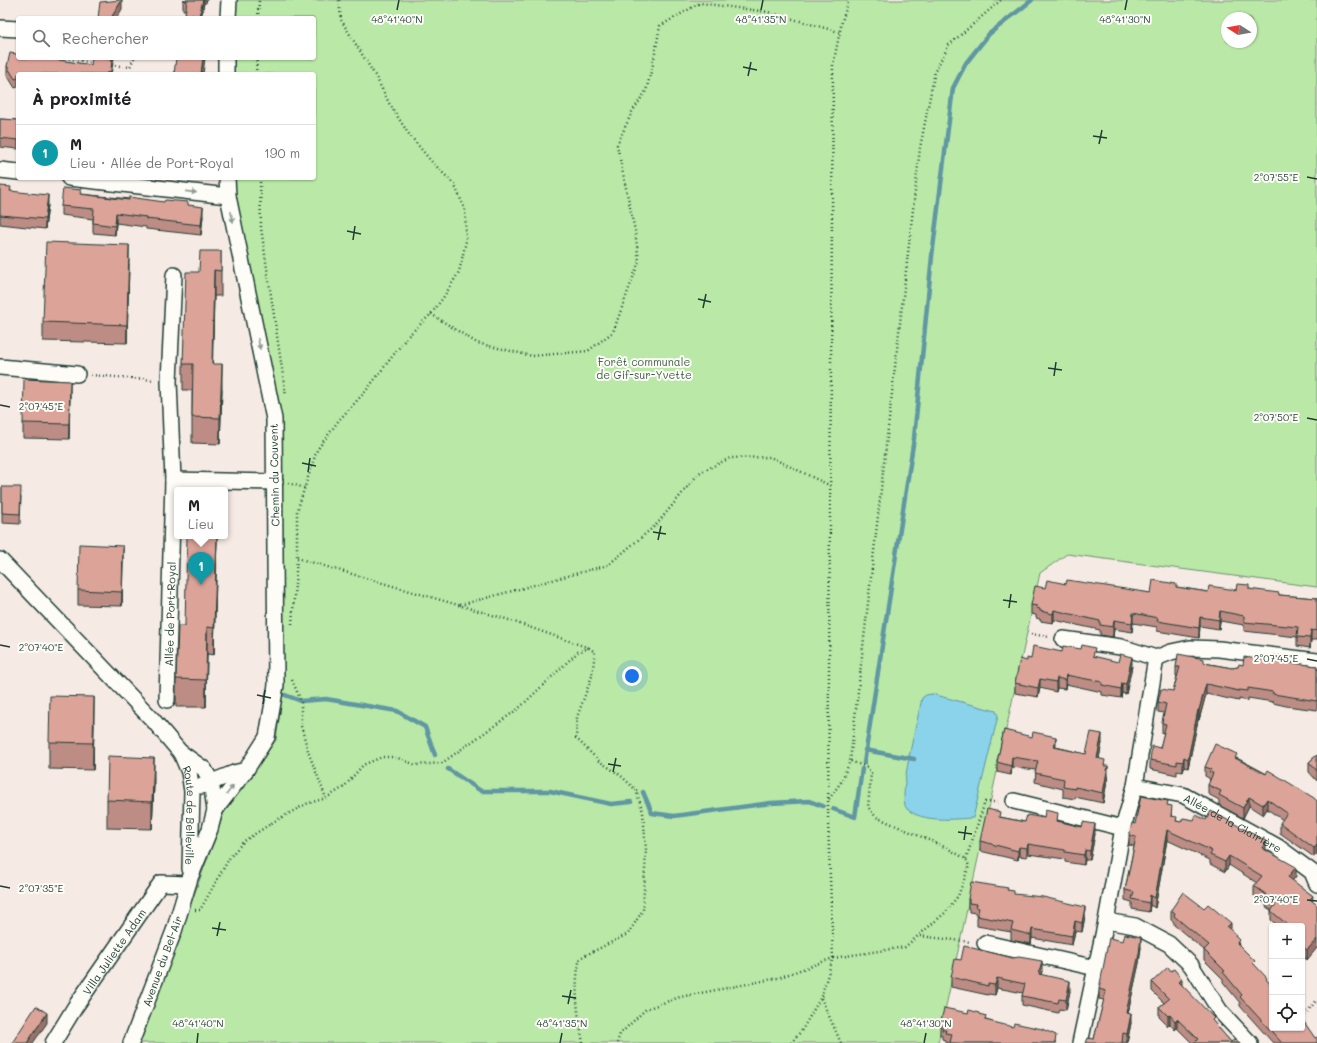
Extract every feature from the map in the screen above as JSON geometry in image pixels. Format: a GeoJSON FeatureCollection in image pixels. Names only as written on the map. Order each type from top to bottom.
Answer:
{"type":"FeatureCollection","features":[{"type":"Feature","properties":{"kind":"street"},"geometry":{"type":"LineString","coordinates":[[228,16],[229,0]]}},
{"type":"Feature","properties":{"kind":"street"},"geometry":{"type":"LineString","coordinates":[[0,28],[16,29]]}},
{"type":"Feature","properties":{"kind":"street"},"geometry":{"type":"LineString","coordinates":[[226,60],[226,72]]}},
{"type":"Feature","properties":{"kind":"street"},"geometry":{"type":"LineString","coordinates":[[0,170],[16,172]]}},
{"type":"Feature","properties":{"kind":"street"},"geometry":{"type":"LineString","coordinates":[[87,180],[228,196]]}},
{"type":"Feature","properties":{"kind":"street","name":"Chemin du Couvent"},"geometry":{"type":"LineString","coordinates":[[215,810],[240,771],[267,737],[276,685],[274,419],[228,196],[227,180]]}},
{"type":"Feature","properties":{"kind":"street","name":"Allée de Port-Royal"},"geometry":{"type":"LineString","coordinates":[[167,700],[173,480],[169,381],[174,275]]}},
{"type":"Feature","properties":{"kind":"street"},"geometry":{"type":"LineString","coordinates":[[0,367],[77,374]]}},
{"type":"Feature","properties":{"kind":"street"},"geometry":{"type":"LineString","coordinates":[[173,480],[275,482]]}},
{"type":"Feature","properties":{"kind":"street","name":"Route de Belleville"},"geometry":{"type":"LineString","coordinates":[[0,560],[153,720],[180,752],[208,775],[215,810],[210,829],[189,881]]}},
{"type":"Feature","properties":{"kind":"street"},"geometry":{"type":"LineString","coordinates":[[1063,638],[1121,647],[1156,658],[1171,652],[1190,648],[1234,650],[1317,661]]}},
{"type":"Feature","properties":{"kind":"street"},"geometry":{"type":"LineString","coordinates":[[1080,1043],[1106,921],[1123,828],[1135,786],[1156,658]]}},
{"type":"Feature","properties":{"kind":"street","name":"Route de Belleville"},"geometry":{"type":"LineString","coordinates":[[180,752],[189,772],[192,791],[189,881]]}},
{"type":"Feature","properties":{"kind":"street"},"geometry":{"type":"LineString","coordinates":[[192,791],[208,775],[240,771]]}},
{"type":"Feature","properties":{"kind":"street","name":"Allée de la Clairière"},"geometry":{"type":"LineString","coordinates":[[1135,786],[1183,794],[1278,847],[1312,872],[1317,884]]}},
{"type":"Feature","properties":{"kind":"street"},"geometry":{"type":"LineString","coordinates":[[1014,801],[1123,828]]}},
{"type":"Feature","properties":{"kind":"street"},"geometry":{"type":"LineString","coordinates":[[191,831],[198,834],[210,829]]}},
{"type":"Feature","properties":{"kind":"street","name":"Avenue du Bel-Air"},"geometry":{"type":"LineString","coordinates":[[131,1043],[174,931],[189,881]]}},
{"type":"Feature","properties":{"kind":"street","name":"Villa Juliette Adam"},"geometry":{"type":"LineString","coordinates":[[53,1043],[75,1007],[161,883],[189,881]]}},
{"type":"Feature","properties":{"kind":"street"},"geometry":{"type":"LineString","coordinates":[[1106,921],[1135,926],[1170,944],[1191,965],[1220,1011],[1250,1043]]}},
{"type":"Feature","properties":{"kind":"street"},"geometry":{"type":"LineString","coordinates":[[985,943],[1096,968]]}},
{"type":"Feature","properties":{"kind":"path"},"geometry":{"type":"LineString","coordinates":[[258,16],[259,0]]}},
{"type":"Feature","properties":{"kind":"path"},"geometry":{"type":"LineString","coordinates":[[292,631],[297,558],[297,511],[317,450],[335,426],[365,392],[408,336],[431,314],[459,272],[466,241],[465,209],[454,184],[430,161],[408,133],[389,103],[376,77],[341,20],[339,0]]}},
{"type":"Feature","properties":{"kind":"path"},"geometry":{"type":"LineString","coordinates":[[791,1043],[802,1030],[820,997],[834,958],[828,822],[833,65],[839,32],[850,0]]}},
{"type":"Feature","properties":{"kind":"path"},"geometry":{"type":"LineString","coordinates":[[829,800],[841,782],[850,761],[920,148],[935,71],[949,45],[1001,0]]}},
{"type":"Feature","properties":{"kind":"path"},"geometry":{"type":"LineString","coordinates":[[431,314],[477,343],[532,356],[588,350],[614,332],[639,261],[635,231],[617,145],[632,112],[646,91],[660,26],[700,3],[768,12],[839,32]]}},
{"type":"Feature","properties":{"kind":"path"},"geometry":{"type":"LineString","coordinates":[[79,60],[99,63]]}},
{"type":"Feature","properties":{"kind":"path"},"geometry":{"type":"LineString","coordinates":[[107,64],[130,67],[133,60]]}},
{"type":"Feature","properties":{"kind":"path"},"geometry":{"type":"LineString","coordinates":[[256,72],[257,60]]}},
{"type":"Feature","properties":{"kind":"path"},"geometry":{"type":"LineString","coordinates":[[260,180],[261,228],[286,397]]}},
{"type":"Feature","properties":{"kind":"path"},"geometry":{"type":"LineString","coordinates":[[77,374],[169,381]]}},
{"type":"Feature","properties":{"kind":"path"},"geometry":{"type":"LineString","coordinates":[[460,605],[608,565],[656,525],[699,473],[730,458],[770,457],[831,486]]}},
{"type":"Feature","properties":{"kind":"path"},"geometry":{"type":"LineString","coordinates":[[297,558],[506,618],[589,648],[595,652],[592,676],[577,717],[576,738],[599,760],[620,775],[636,790],[643,812],[646,850],[643,910],[628,934],[580,958],[576,975],[577,1010],[583,1043]]}},
{"type":"Feature","properties":{"kind":"path"},"geometry":{"type":"LineString","coordinates":[[181,907],[200,910],[230,857],[244,840],[306,804],[326,798],[344,787],[363,765],[382,757],[395,757],[416,765],[442,763],[518,709],[578,652],[589,648]]}},
{"type":"Feature","properties":{"kind":"path"},"geometry":{"type":"LineString","coordinates":[[290,677],[301,701],[301,726],[309,754],[326,798]]}},
{"type":"Feature","properties":{"kind":"path"},"geometry":{"type":"LineString","coordinates":[[617,1043],[620,1034],[646,1009],[680,997],[778,978],[834,958],[906,947],[946,912],[958,896],[969,866],[966,859],[947,848],[876,817],[868,808],[871,773],[867,767],[850,761]]}},
{"type":"Feature","properties":{"kind":"path"},"geometry":{"type":"LineString","coordinates":[[966,859],[985,802],[1014,801]]}},
{"type":"Feature","properties":{"kind":"path"},"geometry":{"type":"LineString","coordinates":[[920,936],[985,943]]}},
{"type":"Feature","properties":{"kind":"path"},"geometry":{"type":"LineString","coordinates":[[820,997],[841,1043]]}},
{"type":"Feature","properties":{"kind":"path"},"geometry":{"type":"LineString","coordinates":[[1305,1014],[1317,1000]]}},
{"type":"Feature","properties":{"kind":"green space","name":"Forêt communale de Gif-sur-Yvette"},"geometry":{"type":"Polygon","coordinates":[[[235,0],[1317,0],[1317,587],[1067,554],[1040,573],[938,1043],[140,1043],[224,813],[276,740],[284,683],[280,515],[234,195],[234,180],[316,180],[316,72],[234,72],[234,60],[316,60],[316,16],[235,16],[235,0]]]}},
{"type":"Feature","properties":{"kind":"water"},"geometry":{"type":"Polygon","coordinates":[[[932,694],[996,711],[998,716],[973,818],[939,819],[921,816],[907,809],[904,802],[906,774],[922,698],[926,695],[932,694]]]}},
{"type":"Feature","properties":{"kind":"building"},"geometry":{"type":"Polygon","coordinates":[[[122,0],[112,16],[98,16],[100,2],[122,0]]]}},
{"type":"Feature","properties":{"kind":"building"},"geometry":{"type":"Polygon","coordinates":[[[183,0],[203,0],[199,16],[185,14],[187,1],[183,0]]]}},
{"type":"Feature","properties":{"kind":"building"},"geometry":{"type":"Polygon","coordinates":[[[10,53],[16,54],[16,60],[60,60],[91,65],[92,60],[112,60],[111,71],[109,72],[16,72],[15,79],[7,66],[10,53]]]}},
{"type":"Feature","properties":{"kind":"building"},"geometry":{"type":"Polygon","coordinates":[[[176,60],[203,60],[201,72],[174,72],[176,60]]]}},
{"type":"Feature","properties":{"kind":"building"},"geometry":{"type":"Polygon","coordinates":[[[0,119],[16,120],[16,140],[0,138],[0,119]]]}},
{"type":"Feature","properties":{"kind":"building"},"geometry":{"type":"Polygon","coordinates":[[[0,186],[11,187],[10,191],[48,195],[45,219],[0,215],[0,186]]]}},
{"type":"Feature","properties":{"kind":"building"},"geometry":{"type":"Polygon","coordinates":[[[63,188],[81,190],[80,194],[129,200],[129,197],[164,202],[165,200],[188,202],[188,205],[203,207],[201,225],[146,219],[146,217],[116,213],[115,226],[93,223],[94,209],[61,206],[63,188]]]}},
{"type":"Feature","properties":{"kind":"building"},"geometry":{"type":"Polygon","coordinates":[[[46,242],[129,245],[127,325],[43,322],[46,242]]]}},
{"type":"Feature","properties":{"kind":"building"},"geometry":{"type":"Polygon","coordinates":[[[200,251],[221,251],[221,271],[214,270],[212,364],[222,364],[220,418],[192,417],[193,364],[183,364],[186,272],[199,272],[200,251]]]}},
{"type":"Feature","properties":{"kind":"building"},"geometry":{"type":"Polygon","coordinates":[[[24,379],[70,381],[69,424],[23,423],[24,379]]]}},
{"type":"Feature","properties":{"kind":"building"},"geometry":{"type":"Polygon","coordinates":[[[2,487],[21,487],[20,514],[2,513],[2,487]]]}},
{"type":"Feature","properties":{"kind":"building"},"geometry":{"type":"Polygon","coordinates":[[[187,539],[217,539],[214,628],[207,627],[206,680],[176,679],[178,626],[185,626],[187,539]]]}},
{"type":"Feature","properties":{"kind":"building"},"geometry":{"type":"Polygon","coordinates":[[[79,544],[123,546],[122,592],[78,590],[79,544]]]}},
{"type":"Feature","properties":{"kind":"building"},"geometry":{"type":"Polygon","coordinates":[[[1047,580],[1066,584],[1067,580],[1151,593],[1153,580],[1176,584],[1176,587],[1208,592],[1209,586],[1236,590],[1237,584],[1249,585],[1249,589],[1279,593],[1279,595],[1317,598],[1317,631],[1311,630],[1310,638],[1297,637],[1298,627],[1244,622],[1244,616],[1220,611],[1219,620],[1200,617],[1199,628],[1157,621],[1158,618],[1133,613],[1132,623],[1114,620],[1113,627],[1100,625],[1100,621],[1054,610],[1053,614],[1040,611],[1040,609],[1036,608],[1037,606],[1031,605],[1035,586],[1045,588],[1047,580]]]}},
{"type":"Feature","properties":{"kind":"building"},"geometry":{"type":"Polygon","coordinates":[[[1082,645],[1095,648],[1093,656],[1118,662],[1120,654],[1132,657],[1126,684],[1122,683],[1121,689],[1102,685],[1102,682],[1066,675],[1065,680],[1057,678],[1056,682],[1040,679],[1038,688],[1015,683],[1020,659],[1027,661],[1027,658],[1031,659],[1033,646],[1062,652],[1063,646],[1081,649],[1082,645]]]}},
{"type":"Feature","properties":{"kind":"building"},"geometry":{"type":"Polygon","coordinates":[[[1178,654],[1204,659],[1204,663],[1232,668],[1238,667],[1239,664],[1243,665],[1244,657],[1272,661],[1273,655],[1286,657],[1285,662],[1317,666],[1317,701],[1273,694],[1273,692],[1248,688],[1248,691],[1239,691],[1206,684],[1198,710],[1188,759],[1184,757],[1183,762],[1177,761],[1177,765],[1150,760],[1152,746],[1160,748],[1166,724],[1162,723],[1166,704],[1158,702],[1161,689],[1173,691],[1180,667],[1176,667],[1178,654]]]}},
{"type":"Feature","properties":{"kind":"building"},"geometry":{"type":"Polygon","coordinates":[[[50,696],[94,697],[93,743],[49,742],[50,696]]]}},
{"type":"Feature","properties":{"kind":"building"},"geometry":{"type":"Polygon","coordinates":[[[1004,730],[1032,737],[1033,732],[1056,737],[1054,747],[1086,754],[1091,732],[1102,734],[1097,758],[1105,760],[1104,766],[1108,766],[1103,793],[1075,787],[1075,789],[1063,787],[1064,779],[1035,773],[1038,761],[1012,757],[1011,766],[997,762],[1004,730]]]}},
{"type":"Feature","properties":{"kind":"building"},"geometry":{"type":"Polygon","coordinates":[[[1215,744],[1237,754],[1235,758],[1266,774],[1268,770],[1317,801],[1317,845],[1314,848],[1280,823],[1287,813],[1267,799],[1263,805],[1249,797],[1243,808],[1219,795],[1221,791],[1208,785],[1213,773],[1209,772],[1211,769],[1205,767],[1215,744]]]}},
{"type":"Feature","properties":{"kind":"building"},"geometry":{"type":"Polygon","coordinates":[[[1317,755],[1317,771],[1309,762],[1317,755]]]}},
{"type":"Feature","properties":{"kind":"building"},"geometry":{"type":"Polygon","coordinates":[[[108,756],[154,758],[152,802],[107,800],[108,756]]]}},
{"type":"Feature","properties":{"kind":"building"},"geometry":{"type":"Polygon","coordinates":[[[1141,796],[1168,801],[1167,805],[1172,806],[1171,816],[1177,817],[1176,821],[1181,822],[1183,818],[1194,820],[1196,815],[1206,820],[1211,811],[1266,841],[1262,848],[1296,867],[1288,877],[1313,896],[1310,899],[1317,905],[1317,939],[1307,950],[1305,948],[1305,923],[1285,923],[1271,911],[1276,904],[1266,897],[1267,895],[1254,886],[1262,876],[1229,856],[1225,862],[1210,855],[1212,851],[1167,830],[1155,898],[1150,895],[1149,903],[1132,899],[1134,892],[1125,890],[1136,837],[1129,835],[1132,823],[1135,824],[1141,796]]]}},
{"type":"Feature","properties":{"kind":"building"},"geometry":{"type":"Polygon","coordinates":[[[987,809],[1000,812],[999,817],[1025,822],[1027,815],[1044,818],[1045,810],[1058,813],[1057,821],[1082,827],[1083,822],[1095,824],[1090,851],[1085,850],[1084,855],[1065,852],[1065,850],[1028,844],[1027,848],[1019,847],[1018,851],[980,841],[987,809]]]}},
{"type":"Feature","properties":{"kind":"building"},"geometry":{"type":"Polygon","coordinates":[[[971,882],[1008,888],[1007,890],[1014,891],[1014,894],[1043,897],[1085,907],[1082,923],[1075,921],[1072,936],[1032,929],[1031,935],[1011,930],[1013,923],[977,916],[979,908],[976,907],[977,904],[969,903],[968,899],[971,882]]]}},
{"type":"Feature","properties":{"kind":"building"},"geometry":{"type":"Polygon","coordinates":[[[1183,892],[1204,908],[1208,904],[1231,923],[1227,927],[1236,934],[1235,936],[1239,940],[1237,943],[1255,961],[1253,963],[1267,978],[1266,979],[1269,982],[1269,1029],[1240,997],[1242,995],[1223,972],[1225,971],[1204,950],[1209,945],[1174,916],[1175,913],[1171,910],[1183,892]]]}},
{"type":"Feature","properties":{"kind":"building"},"geometry":{"type":"Polygon","coordinates":[[[1125,934],[1141,937],[1139,954],[1126,1013],[1131,1014],[1127,1034],[1123,1033],[1122,1043],[1086,1043],[1088,1038],[1094,1039],[1106,991],[1099,989],[1109,938],[1123,941],[1125,934]]]}},
{"type":"Feature","properties":{"kind":"building"},"geometry":{"type":"Polygon","coordinates":[[[964,946],[1013,958],[1019,957],[1042,961],[1039,974],[1070,981],[1066,1000],[1059,999],[1058,1003],[1022,996],[1025,984],[997,978],[995,985],[988,984],[988,986],[951,977],[955,959],[961,960],[964,946]]]}},
{"type":"Feature","properties":{"kind":"building"},"geometry":{"type":"Polygon","coordinates":[[[1168,967],[1171,971],[1174,969],[1182,979],[1179,982],[1214,1018],[1212,1020],[1231,1042],[1235,1039],[1240,1043],[1194,1043],[1198,1039],[1177,1019],[1175,1021],[1170,1015],[1168,1016],[1159,1007],[1169,999],[1152,982],[1168,967]]]}},
{"type":"Feature","properties":{"kind":"building"},"geometry":{"type":"Polygon","coordinates":[[[36,1006],[47,1013],[27,1043],[12,1043],[36,1006]]]}},
{"type":"Feature","properties":{"kind":"building"},"geometry":{"type":"Polygon","coordinates":[[[944,1008],[968,1013],[969,1010],[980,1013],[986,1016],[985,1020],[1013,1027],[1014,1023],[1042,1029],[1056,1035],[1055,1043],[950,1043],[952,1034],[945,1033],[946,1030],[942,1030],[943,1026],[940,1026],[944,1008]]]}},
{"type":"Feature","properties":{"kind":"building"},"geometry":{"type":"Polygon","coordinates":[[[1305,1023],[1315,1038],[1317,1037],[1317,1043],[1282,1043],[1271,1031],[1305,1031],[1305,1023]]]}},
{"type":"Feature","properties":{"kind":"waterway"},"geometry":{"type":"LineString","coordinates":[[864,763],[914,438],[932,256],[953,88],[966,63],[989,34],[1032,0]]}},
{"type":"Feature","properties":{"kind":"waterway"},"geometry":{"type":"LineString","coordinates":[[285,695],[301,701],[326,699],[397,711],[425,727],[435,755]]}},
{"type":"Feature","properties":{"kind":"waterway"},"geometry":{"type":"LineString","coordinates":[[865,750],[914,759]]}},
{"type":"Feature","properties":{"kind":"waterway"},"geometry":{"type":"LineString","coordinates":[[448,769],[481,791],[550,791],[611,804],[631,802]]}},
{"type":"Feature","properties":{"kind":"waterway"},"geometry":{"type":"LineString","coordinates":[[833,809],[855,817],[862,769]]}},
{"type":"Feature","properties":{"kind":"waterway"},"geometry":{"type":"LineString","coordinates":[[643,792],[652,813],[674,816],[771,803],[809,801],[823,806]]}},
{"type":"Feature","properties":{"kind":"place","name":"M"},"geometry":{"type":"Point","coordinates":[201,585]}}]}
